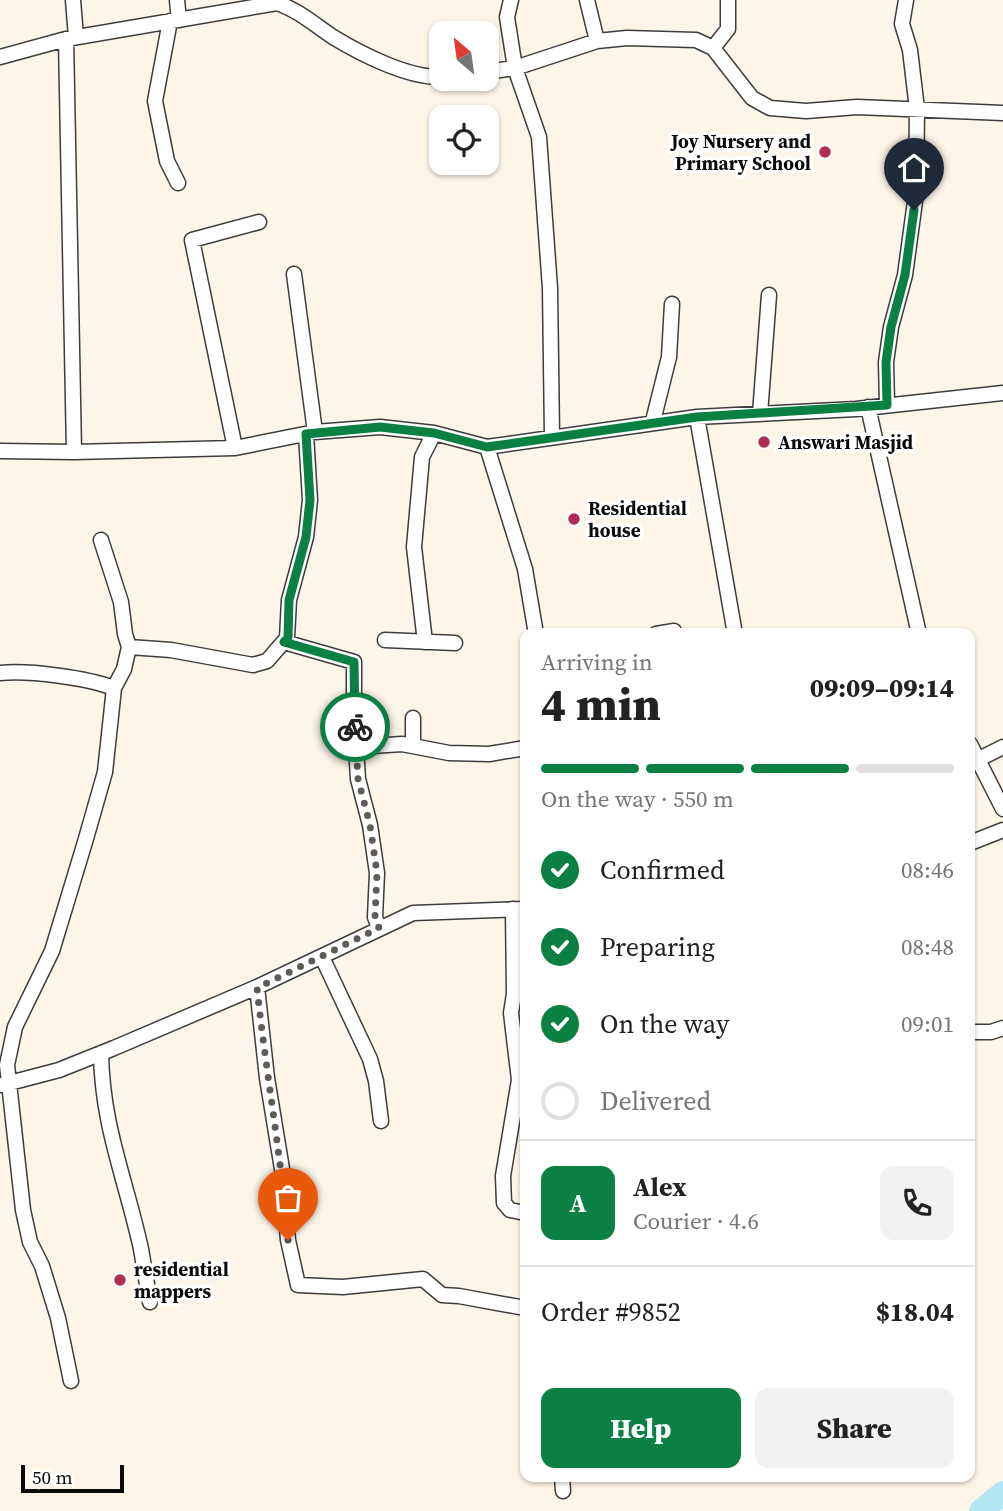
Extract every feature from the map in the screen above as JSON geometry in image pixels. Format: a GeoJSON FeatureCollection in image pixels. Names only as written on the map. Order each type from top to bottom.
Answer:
{"type":"FeatureCollection","features":[{"type":"Feature","properties":{"kind":"street"},"geometry":{"type":"LineString","coordinates":[[73,0],[74,452]]}},
{"type":"Feature","properties":{"kind":"street"},"geometry":{"type":"LineString","coordinates":[[177,0],[175,20],[155,101],[167,161],[178,183]]}},
{"type":"Feature","properties":{"kind":"street"},"geometry":{"type":"LineString","coordinates":[[511,0],[507,17],[515,68],[539,137],[550,288],[552,436]]}},
{"type":"Feature","properties":{"kind":"street"},"geometry":{"type":"LineString","coordinates":[[587,0],[597,41]]}},
{"type":"Feature","properties":{"kind":"street"},"geometry":{"type":"LineString","coordinates":[[713,48],[729,29],[728,0]]}},
{"type":"Feature","properties":{"kind":"street"},"geometry":{"type":"LineString","coordinates":[[887,405],[886,362],[891,327],[905,275],[914,210],[917,110],[910,50],[902,24],[906,0]]}},
{"type":"Feature","properties":{"kind":"street"},"geometry":{"type":"LineString","coordinates":[[0,57],[71,38],[254,3],[277,3],[288,6],[334,37],[378,59],[414,74],[429,76]]}},
{"type":"Feature","properties":{"kind":"street"},"geometry":{"type":"LineString","coordinates":[[499,70],[515,68],[597,41],[627,38],[696,40],[713,48],[752,98],[770,108],[806,111],[857,107],[1003,113]]}},
{"type":"Feature","properties":{"kind":"street"},"geometry":{"type":"LineString","coordinates":[[235,448],[192,240],[259,222]]}},
{"type":"Feature","properties":{"kind":"street"},"geometry":{"type":"LineString","coordinates":[[129,647],[171,650],[253,665],[267,661],[288,638],[289,600],[306,537],[310,500],[311,433],[294,274]]}},
{"type":"Feature","properties":{"kind":"street"},"geometry":{"type":"LineString","coordinates":[[760,414],[769,295]]}},
{"type":"Feature","properties":{"kind":"street"},"geometry":{"type":"LineString","coordinates":[[653,421],[669,358],[672,304]]}},
{"type":"Feature","properties":{"kind":"street"},"geometry":{"type":"LineString","coordinates":[[0,451],[235,448],[311,433],[380,427],[434,433],[487,447],[653,421],[868,407],[1003,393]]}},
{"type":"Feature","properties":{"kind":"street"},"geometry":{"type":"LineString","coordinates":[[868,407],[918,628]]}},
{"type":"Feature","properties":{"kind":"street"},"geometry":{"type":"LineString","coordinates":[[697,417],[733,628]]}},
{"type":"Feature","properties":{"kind":"street"},"geometry":{"type":"LineString","coordinates":[[425,642],[414,547],[422,457],[434,433]]}},
{"type":"Feature","properties":{"kind":"street"},"geometry":{"type":"LineString","coordinates":[[487,447],[525,569],[535,628]]}},
{"type":"Feature","properties":{"kind":"street"},"geometry":{"type":"LineString","coordinates":[[71,1381],[58,1318],[42,1266],[30,1242],[4,1085],[8,1051],[15,1027],[52,951],[104,772],[114,688],[124,669],[129,647],[121,602],[101,540]]}},
{"type":"Feature","properties":{"kind":"street"},"geometry":{"type":"LineString","coordinates":[[385,640],[455,643]]}},
{"type":"Feature","properties":{"kind":"street"},"geometry":{"type":"LineString","coordinates":[[284,642],[354,662],[358,779],[370,825],[377,873],[375,917],[379,928]]}},
{"type":"Feature","properties":{"kind":"street"},"geometry":{"type":"LineString","coordinates":[[0,673],[36,673],[100,683],[114,688]]}},
{"type":"Feature","properties":{"kind":"street"},"geometry":{"type":"LineString","coordinates":[[413,718],[413,746]]}},
{"type":"Feature","properties":{"kind":"street"},"geometry":{"type":"LineString","coordinates":[[356,747],[402,744],[449,752],[489,754],[520,749]]}},
{"type":"Feature","properties":{"kind":"street"},"geometry":{"type":"LineString","coordinates":[[977,760],[1003,747]]}},
{"type":"Feature","properties":{"kind":"street"},"geometry":{"type":"LineString","coordinates":[[975,755],[1003,809]]}},
{"type":"Feature","properties":{"kind":"street"},"geometry":{"type":"LineString","coordinates":[[975,841],[1003,830]]}},
{"type":"Feature","properties":{"kind":"street"},"geometry":{"type":"LineString","coordinates":[[4,1085],[59,1070],[257,988],[412,913],[519,909],[512,1013],[519,1080],[503,1176],[503,1196],[510,1210],[520,1212]]}},
{"type":"Feature","properties":{"kind":"street"},"geometry":{"type":"LineString","coordinates":[[323,957],[370,1059],[381,1121]]}},
{"type":"Feature","properties":{"kind":"street"},"geometry":{"type":"LineString","coordinates":[[257,988],[267,1078],[282,1170],[288,1240],[298,1285],[343,1287],[423,1279],[442,1295],[520,1307]]}},
{"type":"Feature","properties":{"kind":"street"},"geometry":{"type":"LineString","coordinates":[[975,1032],[990,1032],[1003,1028]]}},
{"type":"Feature","properties":{"kind":"street"},"geometry":{"type":"LineString","coordinates":[[101,1053],[102,1089],[108,1125],[140,1248],[150,1302]]}},
{"type":"Feature","properties":{"kind":"waterway"},"geometry":{"type":"LineString","coordinates":[[981,1511],[1003,1493]]}},
{"type":"Feature","properties":{"kind":"way so far"},"geometry":{"type":"LineString","coordinates":[[288,1240],[282,1170],[267,1078],[257,988],[379,928],[375,917],[377,873],[370,825],[358,779],[355,727]]}},
{"type":"Feature","properties":{"kind":"place","name":"Joy Nursery and Primary School"},"geometry":{"type":"Point","coordinates":[825,152]}},
{"type":"Feature","properties":{"kind":"place","name":"Answari Masjid"},"geometry":{"type":"Point","coordinates":[764,442]}},
{"type":"Feature","properties":{"kind":"place","name":"Residential house"},"geometry":{"type":"Point","coordinates":[574,519]}},
{"type":"Feature","properties":{"kind":"place","name":"residential mappers"},"geometry":{"type":"Point","coordinates":[120,1280]}},
{"type":"Feature","properties":{"kind":"route"},"geometry":{"type":"LineString","coordinates":[[355,727],[354,662],[284,642],[288,638],[289,600],[306,537],[310,500],[306,434],[380,427],[434,433],[487,447],[653,421],[887,405],[886,362],[891,327],[905,275],[914,210]]}}]}
